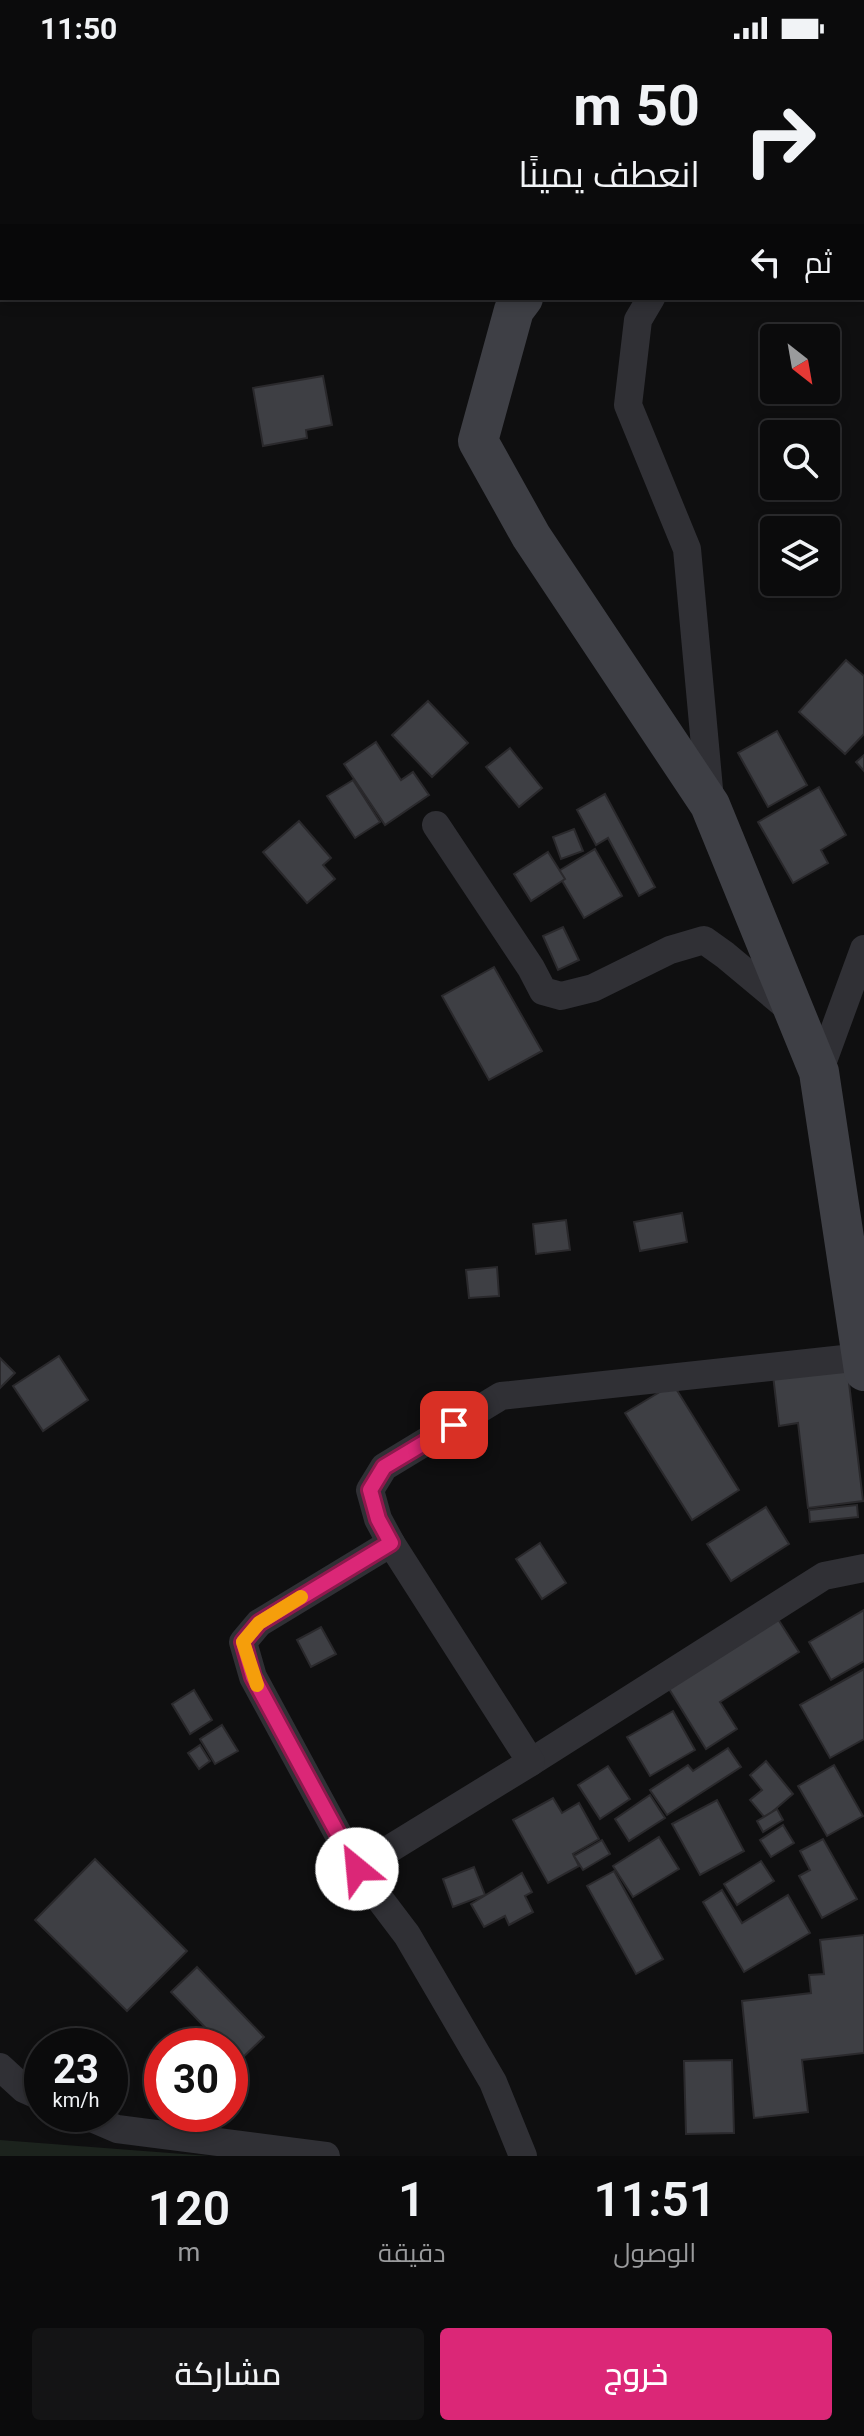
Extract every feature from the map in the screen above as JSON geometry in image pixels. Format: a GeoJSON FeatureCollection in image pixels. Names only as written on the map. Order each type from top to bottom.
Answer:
{"type":"FeatureCollection","features":[{"type":"Feature","properties":{"kind":"main road"},"geometry":{"type":"LineString","coordinates":[[522,300],[514,310],[478,441],[531,536],[710,805],[819,1072],[863,1364]]}},
{"type":"Feature","properties":{"kind":"street"},"geometry":{"type":"LineString","coordinates":[[650,300],[638,320],[628,405],[687,549],[710,805]]}},
{"type":"Feature","properties":{"kind":"street"},"geometry":{"type":"LineString","coordinates":[[436,825],[543,991],[561,996],[593,988],[670,950],[704,940],[796,1015]]}},
{"type":"Feature","properties":{"kind":"street"},"geometry":{"type":"LineString","coordinates":[[819,1072],[864,949]]}},
{"type":"Feature","properties":{"kind":"street"},"geometry":{"type":"LineString","coordinates":[[531,1762],[378,1519],[370,1490],[384,1467],[501,1396],[863,1364]]}},
{"type":"Feature","properties":{"kind":"street"},"geometry":{"type":"LineString","coordinates":[[391,1543],[259,1623],[243,1642],[253,1677],[357,1869],[407,1935],[493,2082],[523,2156]]}},
{"type":"Feature","properties":{"kind":"street"},"geometry":{"type":"LineString","coordinates":[[357,1869],[824,1576],[864,1568]]}},
{"type":"Feature","properties":{"kind":"street"},"geometry":{"type":"LineString","coordinates":[[0,2067],[24,2089]]}},
{"type":"Feature","properties":{"kind":"street"},"geometry":{"type":"LineString","coordinates":[[128,2130],[326,2156]]}},
{"type":"Feature","properties":{"kind":"shaded area"},"geometry":{"type":"Polygon","coordinates":[[[0,2140],[209,2156],[0,2156],[0,2140]]]}},
{"type":"Feature","properties":{"kind":"building"},"geometry":{"type":"Polygon","coordinates":[[[323,376],[332,425],[306,430],[307,438],[263,446],[253,388],[323,376]]]}},
{"type":"Feature","properties":{"kind":"building"},"geometry":{"type":"Polygon","coordinates":[[[846,660],[864,676],[864,734],[845,754],[799,712],[846,660]]]}},
{"type":"Feature","properties":{"kind":"building"},"geometry":{"type":"Polygon","coordinates":[[[428,701],[468,743],[432,777],[392,735],[428,701]]]}},
{"type":"Feature","properties":{"kind":"building"},"geometry":{"type":"Polygon","coordinates":[[[777,731],[807,785],[768,807],[738,753],[777,731]]]}},
{"type":"Feature","properties":{"kind":"building"},"geometry":{"type":"Polygon","coordinates":[[[376,742],[401,780],[413,772],[429,795],[385,825],[344,764],[376,742]]]}},
{"type":"Feature","properties":{"kind":"building"},"geometry":{"type":"Polygon","coordinates":[[[510,748],[542,788],[519,807],[486,767],[510,748]]]}},
{"type":"Feature","properties":{"kind":"building"},"geometry":{"type":"Polygon","coordinates":[[[864,755],[864,771],[856,762],[864,755]]]}},
{"type":"Feature","properties":{"kind":"building"},"geometry":{"type":"Polygon","coordinates":[[[353,780],[380,822],[355,838],[327,796],[353,780]]]}},
{"type":"Feature","properties":{"kind":"building"},"geometry":{"type":"Polygon","coordinates":[[[819,787],[846,835],[821,850],[828,863],[793,883],[758,822],[819,787]]]}},
{"type":"Feature","properties":{"kind":"building"},"geometry":{"type":"Polygon","coordinates":[[[605,794],[655,887],[639,896],[608,838],[596,845],[577,810],[605,794]]]}},
{"type":"Feature","properties":{"kind":"building"},"geometry":{"type":"Polygon","coordinates":[[[299,821],[331,858],[323,865],[335,879],[307,903],[263,852],[299,821]]]}},
{"type":"Feature","properties":{"kind":"building"},"geometry":{"type":"Polygon","coordinates":[[[574,829],[583,851],[561,859],[553,837],[574,829]]]}},
{"type":"Feature","properties":{"kind":"building"},"geometry":{"type":"Polygon","coordinates":[[[595,849],[622,896],[584,918],[557,872],[595,849]]]}},
{"type":"Feature","properties":{"kind":"building"},"geometry":{"type":"Polygon","coordinates":[[[548,852],[565,879],[531,901],[514,874],[548,852]]]}},
{"type":"Feature","properties":{"kind":"building"},"geometry":{"type":"Polygon","coordinates":[[[563,927],[579,960],[558,970],[543,936],[563,927]]]}},
{"type":"Feature","properties":{"kind":"building"},"geometry":{"type":"Polygon","coordinates":[[[494,967],[542,1051],[489,1080],[442,996],[494,967]]]}},
{"type":"Feature","properties":{"kind":"building"},"geometry":{"type":"Polygon","coordinates":[[[682,1213],[687,1242],[640,1251],[634,1222],[682,1213]]]}},
{"type":"Feature","properties":{"kind":"building"},"geometry":{"type":"Polygon","coordinates":[[[566,1220],[570,1250],[536,1254],[533,1224],[566,1220]]]}},
{"type":"Feature","properties":{"kind":"building"},"geometry":{"type":"Polygon","coordinates":[[[497,1267],[499,1296],[469,1298],[466,1270],[497,1267]]]}},
{"type":"Feature","properties":{"kind":"building"},"geometry":{"type":"Polygon","coordinates":[[[59,1356],[88,1400],[43,1431],[13,1386],[59,1356]]]}},
{"type":"Feature","properties":{"kind":"building"},"geometry":{"type":"Polygon","coordinates":[[[0,1358],[15,1373],[0,1388],[0,1358]]]}},
{"type":"Feature","properties":{"kind":"building"},"geometry":{"type":"Polygon","coordinates":[[[847,1366],[863,1501],[808,1508],[798,1423],[779,1426],[773,1375],[847,1366]]]}},
{"type":"Feature","properties":{"kind":"building"},"geometry":{"type":"Polygon","coordinates":[[[673,1384],[739,1490],[692,1520],[625,1413],[673,1384]]]}},
{"type":"Feature","properties":{"kind":"building"},"geometry":{"type":"Polygon","coordinates":[[[857,1505],[858,1517],[810,1522],[809,1510],[857,1505]]]}},
{"type":"Feature","properties":{"kind":"building"},"geometry":{"type":"Polygon","coordinates":[[[766,1507],[789,1544],[731,1581],[707,1544],[766,1507]]]}},
{"type":"Feature","properties":{"kind":"building"},"geometry":{"type":"Polygon","coordinates":[[[540,1543],[566,1583],[542,1599],[516,1559],[540,1543]]]}},
{"type":"Feature","properties":{"kind":"building"},"geometry":{"type":"Polygon","coordinates":[[[864,1610],[864,1661],[831,1680],[809,1642],[864,1610]]]}},
{"type":"Feature","properties":{"kind":"building"},"geometry":{"type":"Polygon","coordinates":[[[776,1616],[799,1652],[720,1702],[737,1729],[706,1749],[666,1684],[776,1616]]]}},
{"type":"Feature","properties":{"kind":"building"},"geometry":{"type":"Polygon","coordinates":[[[321,1627],[336,1654],[311,1667],[297,1640],[321,1627]]]}},
{"type":"Feature","properties":{"kind":"building"},"geometry":{"type":"Polygon","coordinates":[[[864,1669],[864,1739],[830,1758],[800,1705],[864,1669]]]}},
{"type":"Feature","properties":{"kind":"building"},"geometry":{"type":"Polygon","coordinates":[[[194,1690],[212,1720],[190,1734],[172,1704],[194,1690]]]}},
{"type":"Feature","properties":{"kind":"building"},"geometry":{"type":"Polygon","coordinates":[[[673,1711],[695,1750],[650,1776],[627,1737],[673,1711]]]}},
{"type":"Feature","properties":{"kind":"building"},"geometry":{"type":"Polygon","coordinates":[[[222,1725],[238,1751],[215,1764],[200,1739],[222,1725]]]}},
{"type":"Feature","properties":{"kind":"building"},"geometry":{"type":"Polygon","coordinates":[[[200,1745],[210,1761],[199,1769],[188,1753],[200,1745]]]}},
{"type":"Feature","properties":{"kind":"building"},"geometry":{"type":"Polygon","coordinates":[[[728,1748],[741,1767],[667,1815],[650,1790],[688,1765],[693,1771],[728,1748]]]}},
{"type":"Feature","properties":{"kind":"building"},"geometry":{"type":"Polygon","coordinates":[[[766,1761],[793,1794],[765,1818],[750,1800],[762,1790],[750,1775],[766,1761]]]}},
{"type":"Feature","properties":{"kind":"building"},"geometry":{"type":"Polygon","coordinates":[[[834,1765],[863,1816],[827,1836],[798,1786],[834,1765]]]}},
{"type":"Feature","properties":{"kind":"building"},"geometry":{"type":"Polygon","coordinates":[[[608,1766],[630,1799],[600,1819],[578,1785],[608,1766]]]}},
{"type":"Feature","properties":{"kind":"building"},"geometry":{"type":"Polygon","coordinates":[[[650,1795],[665,1818],[629,1841],[615,1819],[650,1795]]]}},
{"type":"Feature","properties":{"kind":"building"},"geometry":{"type":"Polygon","coordinates":[[[553,1798],[562,1813],[579,1803],[599,1839],[573,1854],[579,1866],[548,1883],[513,1820],[553,1798]]]}},
{"type":"Feature","properties":{"kind":"building"},"geometry":{"type":"Polygon","coordinates":[[[717,1800],[744,1851],[700,1875],[672,1824],[717,1800]]]}},
{"type":"Feature","properties":{"kind":"building"},"geometry":{"type":"Polygon","coordinates":[[[777,1809],[783,1820],[763,1832],[757,1821],[777,1809]]]}},
{"type":"Feature","properties":{"kind":"building"},"geometry":{"type":"Polygon","coordinates":[[[783,1825],[794,1843],[771,1857],[760,1840],[783,1825]]]}},
{"type":"Feature","properties":{"kind":"building"},"geometry":{"type":"Polygon","coordinates":[[[659,1837],[679,1869],[633,1897],[613,1866],[659,1837]]]}},
{"type":"Feature","properties":{"kind":"building"},"geometry":{"type":"Polygon","coordinates":[[[823,1839],[857,1899],[822,1918],[799,1876],[810,1870],[800,1851],[823,1839]]]}},
{"type":"Feature","properties":{"kind":"building"},"geometry":{"type":"Polygon","coordinates":[[[602,1840],[610,1854],[583,1870],[574,1856],[602,1840]]]}},
{"type":"Feature","properties":{"kind":"building"},"geometry":{"type":"Polygon","coordinates":[[[95,1859],[187,1951],[127,2011],[35,1920],[95,1859]]]}},
{"type":"Feature","properties":{"kind":"building"},"geometry":{"type":"Polygon","coordinates":[[[761,1861],[774,1881],[737,1905],[724,1884],[761,1861]]]}},
{"type":"Feature","properties":{"kind":"building"},"geometry":{"type":"Polygon","coordinates":[[[474,1867],[485,1895],[453,1907],[443,1879],[474,1867]]]}},
{"type":"Feature","properties":{"kind":"building"},"geometry":{"type":"Polygon","coordinates":[[[614,1871],[663,1959],[636,1974],[587,1886],[614,1871]]]}},
{"type":"Feature","properties":{"kind":"building"},"geometry":{"type":"Polygon","coordinates":[[[522,1873],[532,1892],[525,1896],[533,1912],[509,1925],[505,1916],[484,1927],[471,1904],[522,1873]]]}},
{"type":"Feature","properties":{"kind":"building"},"geometry":{"type":"Polygon","coordinates":[[[722,1890],[742,1923],[788,1895],[810,1933],[744,1972],[703,1902],[722,1890]]]}},
{"type":"Feature","properties":{"kind":"building"},"geometry":{"type":"Polygon","coordinates":[[[864,1935],[864,2053],[802,2060],[808,2112],[754,2118],[742,2001],[811,1993],[809,1975],[824,1974],[820,1940],[864,1935]]]}},
{"type":"Feature","properties":{"kind":"building"},"geometry":{"type":"Polygon","coordinates":[[[197,1967],[264,2037],[248,2052],[248,2028],[206,2028],[171,1992],[197,1967]]]}},
{"type":"Feature","properties":{"kind":"building"},"geometry":{"type":"Polygon","coordinates":[[[732,2060],[734,2133],[686,2134],[684,2061],[732,2060]]]}},
{"type":"Feature","properties":{"kind":"slow traffic"},"geometry":{"type":"LineString","coordinates":[[257,1685],[243,1642],[259,1623],[301,1597]]}},
{"type":"Feature","properties":{"kind":"route"},"geometry":{"type":"LineString","coordinates":[[357,1869],[253,1677],[243,1642],[259,1623],[391,1543],[378,1519],[370,1490],[384,1467],[454,1425]]}}]}
